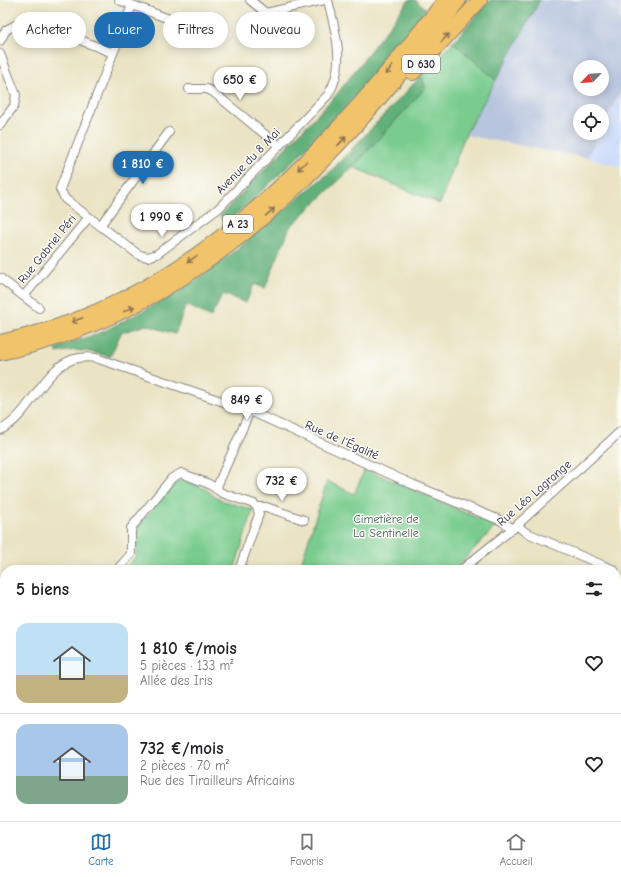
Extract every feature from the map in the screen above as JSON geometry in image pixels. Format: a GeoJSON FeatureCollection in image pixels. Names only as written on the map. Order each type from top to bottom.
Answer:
{"type":"FeatureCollection","features":[{"type":"Feature","properties":{"kind":"highway","name":"A 23"},"geometry":{"type":"LineString","coordinates":[[0,342],[53,328],[103,309],[163,278],[212,244],[264,202],[304,165],[372,91],[445,0]]}},
{"type":"Feature","properties":{"kind":"highway","name":"A 23"},"geometry":{"type":"LineString","coordinates":[[0,353],[40,344],[88,328],[141,304],[176,283],[221,252],[269,213],[307,178],[358,124],[402,74],[459,0]]}},
{"type":"Feature","properties":{"kind":"highway","name":"D 630"},"geometry":{"type":"LineString","coordinates":[[358,124],[382,106],[480,0]]}},
{"type":"Feature","properties":{"kind":"street"},"geometry":{"type":"LineString","coordinates":[[119,0],[163,16]]}},
{"type":"Feature","properties":{"kind":"street"},"geometry":{"type":"LineString","coordinates":[[250,0],[266,13],[324,0]]}},
{"type":"Feature","properties":{"kind":"street","name":"Avenue du 8 Mai"},"geometry":{"type":"LineString","coordinates":[[132,5],[60,189],[65,199],[139,255],[145,257],[154,256],[199,224],[218,208],[325,99],[336,79],[339,61],[339,51],[328,0]]}},
{"type":"Feature","properties":{"kind":"street"},"geometry":{"type":"LineString","coordinates":[[0,41],[6,30],[27,19],[113,53]]}},
{"type":"Feature","properties":{"kind":"street"},"geometry":{"type":"LineString","coordinates":[[0,54],[16,95],[14,106],[0,125]]}},
{"type":"Feature","properties":{"kind":"street"},"geometry":{"type":"LineString","coordinates":[[189,89],[207,89],[213,92],[279,146]]}},
{"type":"Feature","properties":{"kind":"street"},"geometry":{"type":"LineString","coordinates":[[100,226],[169,132]]}},
{"type":"Feature","properties":{"kind":"street","name":"Rue Gabriel Péri"},"geometry":{"type":"LineString","coordinates":[[24,296],[89,217]]}},
{"type":"Feature","properties":{"kind":"street","name":"Rue Gabriel Péri"},"geometry":{"type":"LineString","coordinates":[[0,278],[39,308]]}},
{"type":"Feature","properties":{"kind":"street","name":"Rue de l'Égalité"},"geometry":{"type":"LineString","coordinates":[[0,430],[19,416],[55,370],[66,362],[83,358],[99,359],[250,411],[414,485],[603,565]]}},
{"type":"Feature","properties":{"kind":"street"},"geometry":{"type":"LineString","coordinates":[[216,489],[250,411]]}},
{"type":"Feature","properties":{"kind":"street","name":"Rue Léo Lagrange"},"geometry":{"type":"LineString","coordinates":[[467,565],[515,527],[621,431]]}},
{"type":"Feature","properties":{"kind":"street"},"geometry":{"type":"LineString","coordinates":[[121,565],[131,554],[130,528],[173,476],[183,474],[209,484],[216,489],[257,507],[266,507],[304,520]]}},
{"type":"Feature","properties":{"kind":"street"},"geometry":{"type":"LineString","coordinates":[[241,565],[259,514],[257,507]]}},
{"type":"Feature","properties":{"kind":"shaded area"},"geometry":{"type":"Polygon","coordinates":[[[540,0],[621,0],[621,90],[609,113],[609,104],[573,104],[573,140],[596,140],[587,158],[465,135],[540,0]]]}},
{"type":"Feature","properties":{"kind":"shaded area"},"geometry":{"type":"Polygon","coordinates":[[[621,92],[621,167],[587,158],[596,140],[609,140],[609,114],[621,92]]]}},
{"type":"Feature","properties":{"kind":"green space"},"geometry":{"type":"Polygon","coordinates":[[[409,0],[415,0],[426,9],[381,67],[307,148],[226,223],[220,216],[338,93],[409,0]]]}},
{"type":"Feature","properties":{"kind":"green space"},"geometry":{"type":"Polygon","coordinates":[[[490,0],[540,0],[496,80],[453,42],[490,0]]]}},
{"type":"Feature","properties":{"kind":"green space"},"geometry":{"type":"Polygon","coordinates":[[[453,42],[496,80],[465,135],[440,204],[353,167],[425,88],[422,75],[453,42]]]}},
{"type":"Feature","properties":{"kind":"green space"},"geometry":{"type":"Polygon","coordinates":[[[422,75],[425,88],[353,167],[290,227],[265,288],[254,284],[246,303],[223,294],[211,317],[186,305],[175,334],[146,325],[121,333],[110,357],[84,351],[57,353],[56,348],[102,332],[143,311],[176,293],[216,266],[330,172],[422,75]]]}},
{"type":"Feature","properties":{"kind":"green space","name":"Cimetière de La Sentinelle"},"geometry":{"type":"Polygon","coordinates":[[[365,469],[496,526],[459,565],[301,565],[327,481],[354,494],[365,469]]]}},
{"type":"Feature","properties":{"kind":"green space"},"geometry":{"type":"Polygon","coordinates":[[[183,479],[207,490],[218,499],[253,510],[236,565],[128,565],[137,555],[134,531],[176,482],[183,479]]]}}]}
